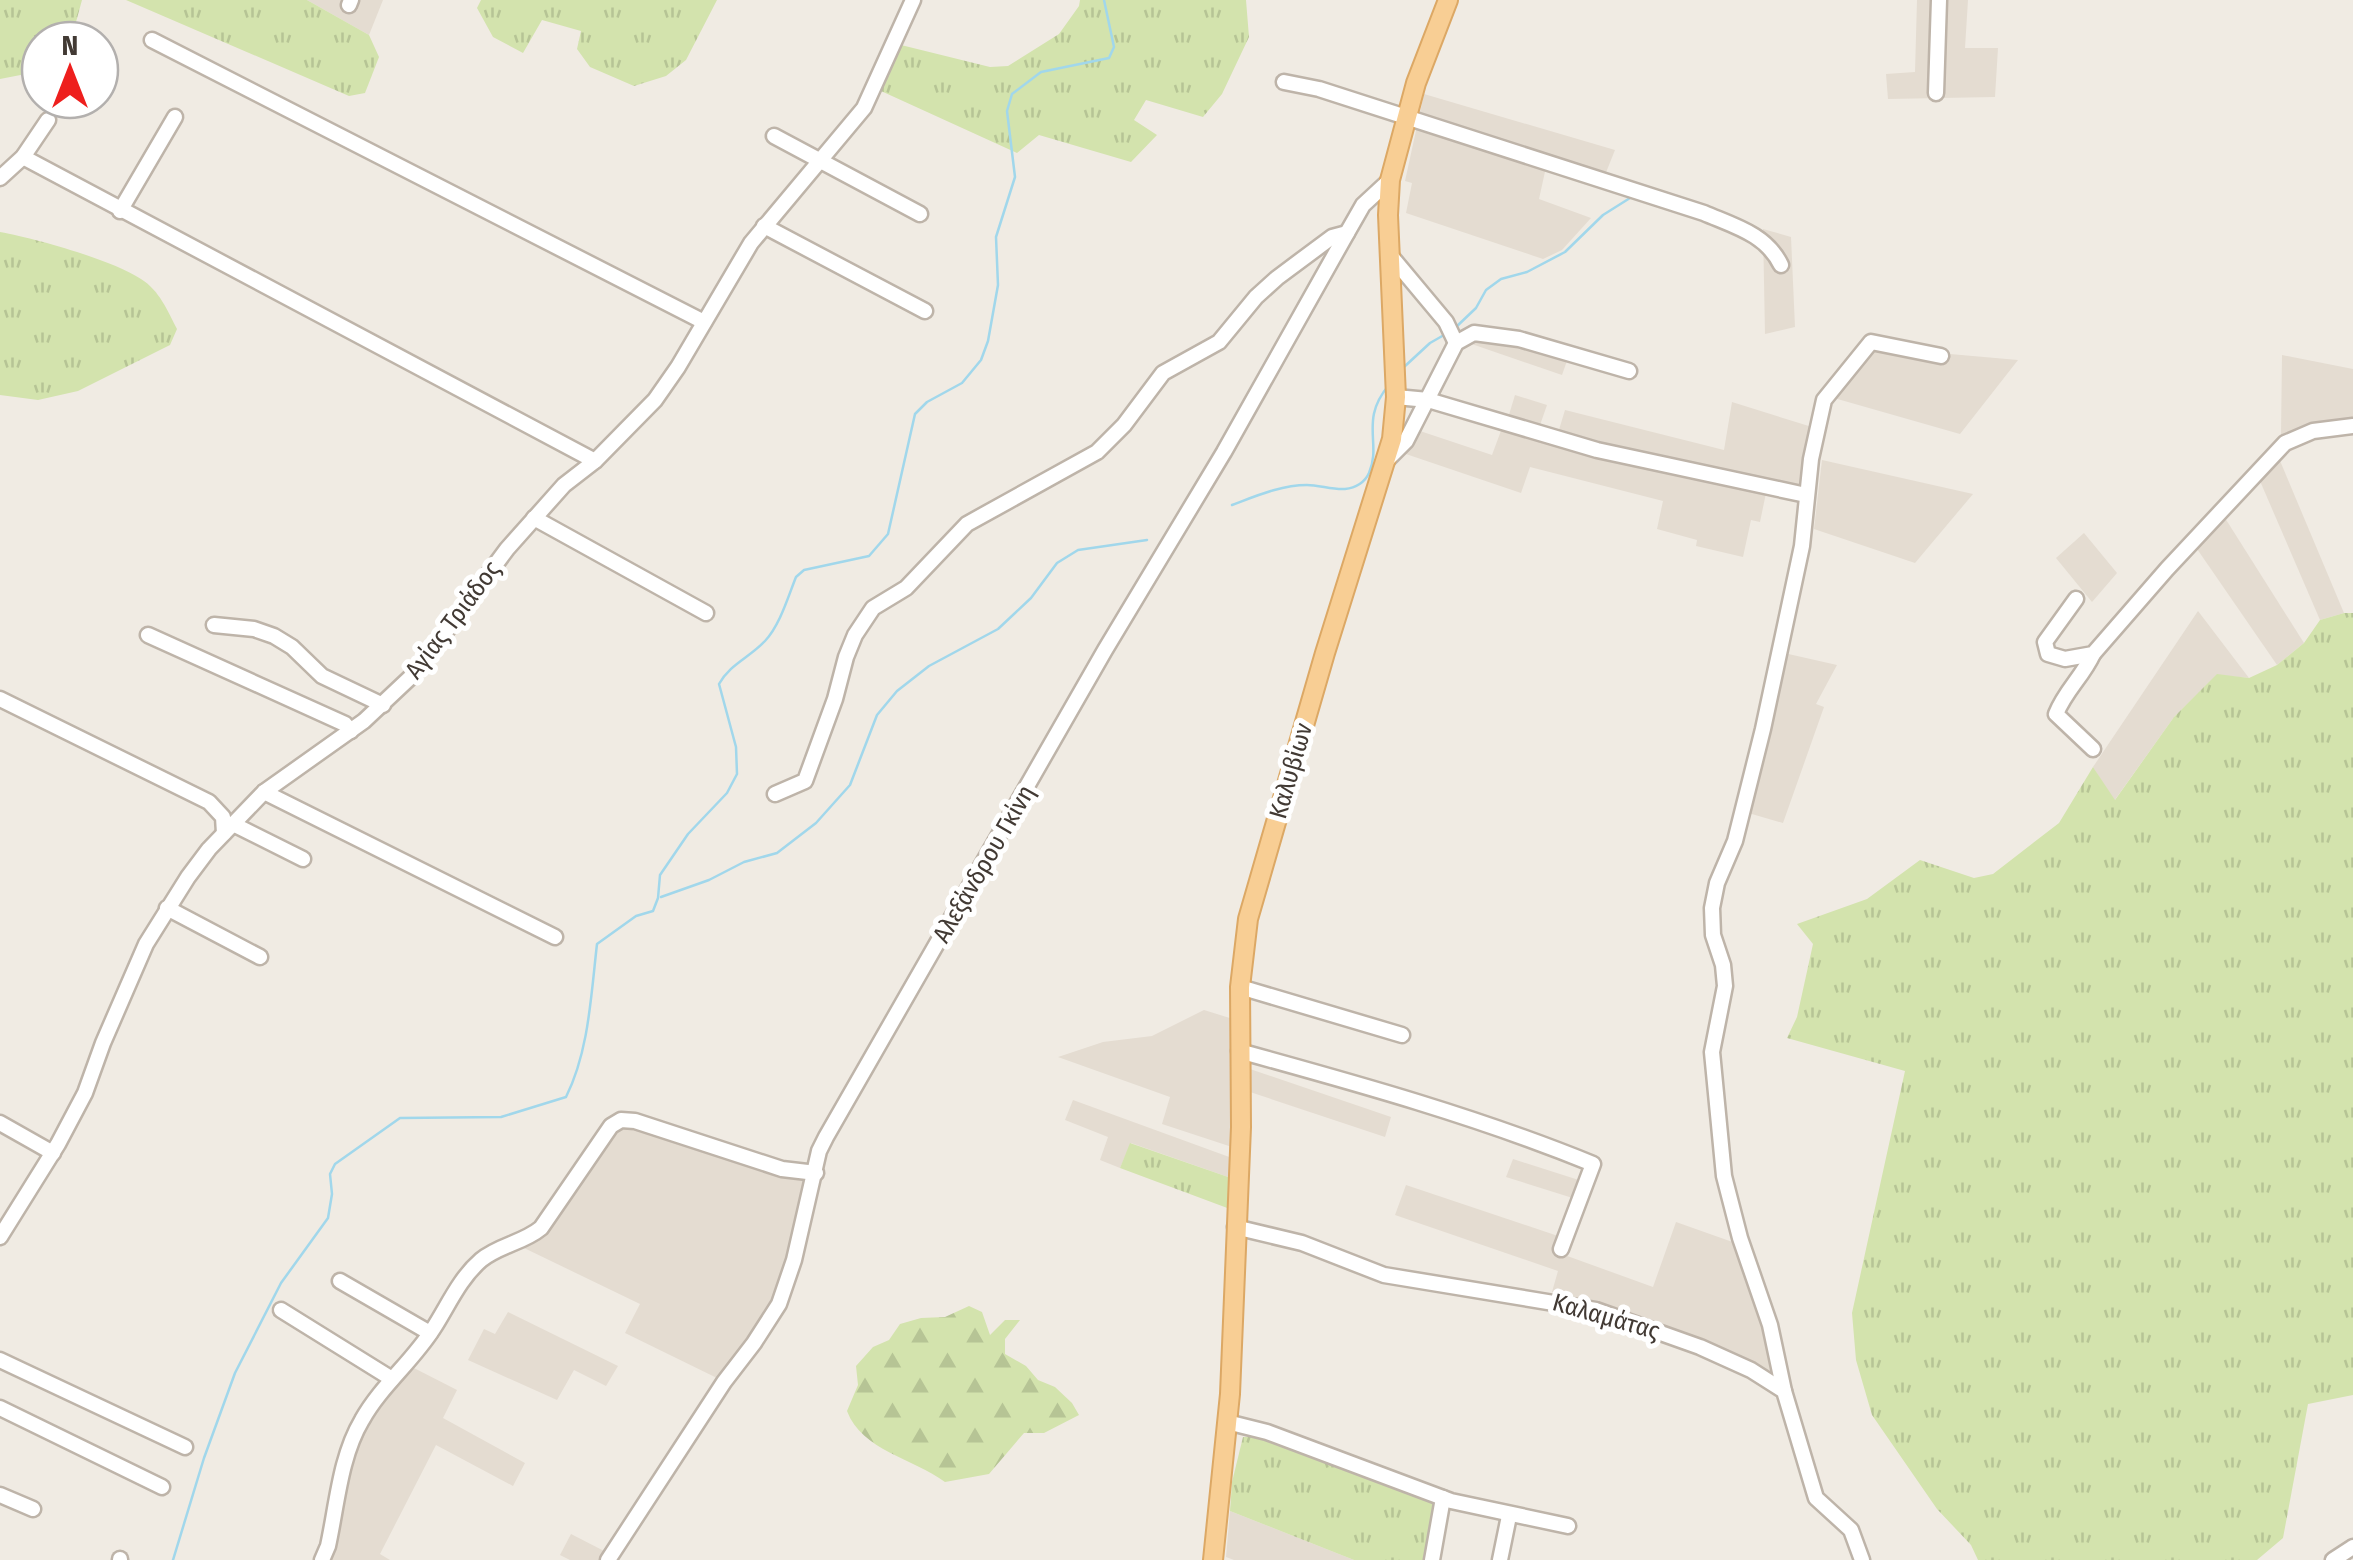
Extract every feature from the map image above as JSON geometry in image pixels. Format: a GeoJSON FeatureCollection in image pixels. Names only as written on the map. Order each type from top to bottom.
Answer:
{"type":"FeatureCollection","features":[{"type":"Feature","properties":{"kind":"main road","name":"Καλυβίων"},"geometry":{"type":"LineString","coordinates":[[1213,1560],[1227,1422],[1241,1127],[1240,987],[1248,919],[1330,636],[1388,459],[1395,384],[1390,180],[1426,55],[1448,0]]}},
{"type":"Feature","properties":{"kind":"street","name":"Αγίας Τριάδος"},"geometry":{"type":"LineString","coordinates":[[0,1237],[85,1093],[118,1006],[167,908],[229,828],[264,792],[382,705],[438,646],[534,518],[654,400],[764,226],[864,108],[913,0]]}},
{"type":"Feature","properties":{"kind":"street"},"geometry":{"type":"LineString","coordinates":[[1936,92],[1939,0]]}},
{"type":"Feature","properties":{"kind":"street"},"geometry":{"type":"LineString","coordinates":[[152,40],[704,322]]}},
{"type":"Feature","properties":{"kind":"street"},"geometry":{"type":"LineString","coordinates":[[1284,82],[1320,89],[1704,213],[1773,248],[1781,266]]}},
{"type":"Feature","properties":{"kind":"street"},"geometry":{"type":"LineString","coordinates":[[120,211],[175,117]]}},
{"type":"Feature","properties":{"kind":"street"},"geometry":{"type":"LineString","coordinates":[[0,178],[23,157],[48,120]]}},
{"type":"Feature","properties":{"kind":"street"},"geometry":{"type":"LineString","coordinates":[[774,136],[920,214]]}},
{"type":"Feature","properties":{"kind":"street"},"geometry":{"type":"LineString","coordinates":[[23,157],[595,461]]}},
{"type":"Feature","properties":{"kind":"street","name":"Αλεξάνδρου Γκίνη"},"geometry":{"type":"LineString","coordinates":[[608,1560],[778,1304],[826,1137],[1363,205],[1390,180]]}},
{"type":"Feature","properties":{"kind":"street"},"geometry":{"type":"LineString","coordinates":[[764,226],[925,310]]}},
{"type":"Feature","properties":{"kind":"street"},"geometry":{"type":"LineString","coordinates":[[775,794],[804,782],[855,635],[873,608],[906,588],[966,524],[1096,452],[1124,425],[1163,372],[1219,342],[1277,278],[1332,238],[1347,233]]}},
{"type":"Feature","properties":{"kind":"street"},"geometry":{"type":"LineString","coordinates":[[1390,255],[1452,333]]}},
{"type":"Feature","properties":{"kind":"street"},"geometry":{"type":"LineString","coordinates":[[1452,333],[1518,338],[1629,371]]}},
{"type":"Feature","properties":{"kind":"street"},"geometry":{"type":"LineString","coordinates":[[1388,459],[1406,441],[1428,400],[1452,333]]}},
{"type":"Feature","properties":{"kind":"street"},"geometry":{"type":"LineString","coordinates":[[1862,1560],[1851,1530],[1816,1498],[1784,1391],[1770,1324],[1740,1238],[1724,1176],[1712,1052],[1724,986],[1723,964],[1713,935],[1712,908],[1717,883],[1735,841],[1763,729],[1802,546],[1806,495],[1824,400],[1870,342],[1941,356]]}},
{"type":"Feature","properties":{"kind":"street"},"geometry":{"type":"LineString","coordinates":[[1395,384],[1428,400],[1597,450],[1806,495]]}},
{"type":"Feature","properties":{"kind":"street"},"geometry":{"type":"LineString","coordinates":[[2093,749],[2056,714],[2063,696],[2085,672],[2093,654],[2284,444],[2313,431],[2353,426]]}},
{"type":"Feature","properties":{"kind":"street"},"geometry":{"type":"LineString","coordinates":[[534,518],[706,612]]}},
{"type":"Feature","properties":{"kind":"street"},"geometry":{"type":"LineString","coordinates":[[2076,599],[2045,642],[2048,654],[2064,659],[2093,654]]}},
{"type":"Feature","properties":{"kind":"street"},"geometry":{"type":"LineString","coordinates":[[214,625],[254,629],[274,636],[322,676],[382,705]]}},
{"type":"Feature","properties":{"kind":"street"},"geometry":{"type":"LineString","coordinates":[[148,636],[274,690],[345,724],[351,731]]}},
{"type":"Feature","properties":{"kind":"street"},"geometry":{"type":"LineString","coordinates":[[0,698],[209,802],[229,828],[303,859]]}},
{"type":"Feature","properties":{"kind":"street"},"geometry":{"type":"LineString","coordinates":[[264,792],[554,937]]}},
{"type":"Feature","properties":{"kind":"street"},"geometry":{"type":"LineString","coordinates":[[167,908],[260,957]]}},
{"type":"Feature","properties":{"kind":"street"},"geometry":{"type":"LineString","coordinates":[[1240,987],[1402,1035]]}},
{"type":"Feature","properties":{"kind":"street"},"geometry":{"type":"LineString","coordinates":[[1240,1051],[1447,1110],[1593,1164],[1561,1249]]}},
{"type":"Feature","properties":{"kind":"street"},"geometry":{"type":"LineString","coordinates":[[322,1560],[348,1451],[360,1423],[430,1333],[460,1283],[492,1252],[529,1238],[541,1228],[610,1126],[620,1120],[635,1121],[782,1169],[816,1173]]}},
{"type":"Feature","properties":{"kind":"street"},"geometry":{"type":"LineString","coordinates":[[0,1123],[53,1153]]}},
{"type":"Feature","properties":{"kind":"street","name":"Καλαμάτας"},"geometry":{"type":"LineString","coordinates":[[1235,1227],[1302,1243],[1384,1275],[1596,1310],[1700,1347],[1752,1370],[1784,1391]]}},
{"type":"Feature","properties":{"kind":"street"},"geometry":{"type":"LineString","coordinates":[[340,1281],[430,1333]]}},
{"type":"Feature","properties":{"kind":"street"},"geometry":{"type":"LineString","coordinates":[[280,1310],[392,1379]]}},
{"type":"Feature","properties":{"kind":"street"},"geometry":{"type":"LineString","coordinates":[[0,1360],[185,1447]]}},
{"type":"Feature","properties":{"kind":"street"},"geometry":{"type":"LineString","coordinates":[[0,1408],[162,1487]]}},
{"type":"Feature","properties":{"kind":"street"},"geometry":{"type":"LineString","coordinates":[[1227,1422],[1284,1438],[1443,1498],[1509,1516],[1568,1526]]}},
{"type":"Feature","properties":{"kind":"street"},"geometry":{"type":"LineString","coordinates":[[0,1495],[32,1510]]}},
{"type":"Feature","properties":{"kind":"street"},"geometry":{"type":"LineString","coordinates":[[1432,1560],[1443,1498]]}},
{"type":"Feature","properties":{"kind":"street"},"geometry":{"type":"LineString","coordinates":[[1500,1560],[1509,1516]]}},
{"type":"Feature","properties":{"kind":"street"},"geometry":{"type":"LineString","coordinates":[[2333,1560],[2353,1547]]}},
{"type":"Feature","properties":{"kind":"shaded area"},"geometry":{"type":"Polygon","coordinates":[[[307,0],[383,0],[369,35],[307,0]]]}},
{"type":"Feature","properties":{"kind":"shaded area"},"geometry":{"type":"Polygon","coordinates":[[[1917,0],[1968,0],[1965,48],[1998,48],[1995,97],[1888,99],[1886,74],[1915,72],[1917,0]]]}},
{"type":"Feature","properties":{"kind":"shaded area"},"geometry":{"type":"Polygon","coordinates":[[[1424,94],[1615,150],[1605,175],[1548,158],[1539,199],[1591,218],[1562,250],[1543,259],[1406,213],[1412,183],[1405,181],[1424,94]]]}},
{"type":"Feature","properties":{"kind":"shaded area"},"geometry":{"type":"Polygon","coordinates":[[[1763,229],[1791,237],[1795,327],[1765,334],[1763,229]]]}},
{"type":"Feature","properties":{"kind":"shaded area"},"geometry":{"type":"Polygon","coordinates":[[[1481,338],[1568,358],[1562,375],[1463,341],[1481,338]]]}},
{"type":"Feature","properties":{"kind":"shaded area"},"geometry":{"type":"Polygon","coordinates":[[[1875,349],[1946,363],[1950,354],[2018,360],[1960,434],[1834,398],[1875,349]]]}},
{"type":"Feature","properties":{"kind":"shaded area"},"geometry":{"type":"Polygon","coordinates":[[[2282,355],[2353,369],[2353,418],[2311,423],[2281,435],[2282,355]]]}},
{"type":"Feature","properties":{"kind":"shaded area"},"geometry":{"type":"Polygon","coordinates":[[[1515,395],[1547,405],[1539,428],[1508,418],[1515,395]]]}},
{"type":"Feature","properties":{"kind":"shaded area"},"geometry":{"type":"Polygon","coordinates":[[[1732,402],[1812,427],[1800,486],[1765,482],[1558,433],[1565,410],[1724,450],[1732,402]]]}},
{"type":"Feature","properties":{"kind":"shaded area"},"geometry":{"type":"Polygon","coordinates":[[[1502,428],[1766,493],[1760,522],[1751,520],[1743,557],[1696,546],[1697,540],[1657,529],[1663,501],[1530,467],[1521,493],[1403,453],[1417,430],[1492,455],[1502,428]]]}},
{"type":"Feature","properties":{"kind":"shaded area"},"geometry":{"type":"Polygon","coordinates":[[[2278,456],[2344,613],[2320,620],[2260,481],[2278,456]]]}},
{"type":"Feature","properties":{"kind":"shaded area"},"geometry":{"type":"Polygon","coordinates":[[[1822,460],[1973,494],[1915,563],[1814,529],[1822,460]]]}},
{"type":"Feature","properties":{"kind":"shaded area"},"geometry":{"type":"Polygon","coordinates":[[[2225,518],[2304,643],[2277,665],[2195,546],[2225,518]]]}},
{"type":"Feature","properties":{"kind":"shaded area"},"geometry":{"type":"Polygon","coordinates":[[[2084,533],[2117,573],[2092,602],[2056,558],[2084,533]]]}},
{"type":"Feature","properties":{"kind":"shaded area"},"geometry":{"type":"Polygon","coordinates":[[[2198,611],[2249,678],[2217,675],[2174,717],[2114,801],[2093,767],[2198,611]]]}},
{"type":"Feature","properties":{"kind":"shaded area"},"geometry":{"type":"Polygon","coordinates":[[[1784,653],[1837,665],[1816,704],[1824,707],[1783,823],[1745,812],[1784,653]]]}},
{"type":"Feature","properties":{"kind":"shaded area"},"geometry":{"type":"Polygon","coordinates":[[[1204,1010],[1233,1019],[1232,1147],[1162,1124],[1170,1097],[1058,1057],[1103,1042],[1152,1036],[1204,1010]]]}},
{"type":"Feature","properties":{"kind":"shaded area"},"geometry":{"type":"Polygon","coordinates":[[[1247,1068],[1391,1117],[1385,1137],[1247,1091],[1247,1068]]]}},
{"type":"Feature","properties":{"kind":"shaded area"},"geometry":{"type":"Polygon","coordinates":[[[1073,1100],[1232,1158],[1231,1178],[1131,1143],[1120,1168],[1100,1160],[1108,1137],[1065,1120],[1073,1100]]]}},
{"type":"Feature","properties":{"kind":"shaded area"},"geometry":{"type":"Polygon","coordinates":[[[630,1126],[811,1177],[776,1294],[719,1379],[625,1333],[640,1304],[522,1247],[545,1235],[607,1140],[617,1130],[630,1126]]]}},
{"type":"Feature","properties":{"kind":"shaded area"},"geometry":{"type":"Polygon","coordinates":[[[1513,1159],[1585,1182],[1579,1200],[1506,1177],[1513,1159]]]}},
{"type":"Feature","properties":{"kind":"shaded area"},"geometry":{"type":"Polygon","coordinates":[[[1406,1185],[1564,1238],[1559,1253],[1653,1287],[1676,1222],[1741,1245],[1777,1377],[1697,1339],[1552,1292],[1558,1271],[1395,1215],[1406,1185]]]}},
{"type":"Feature","properties":{"kind":"shaded area"},"geometry":{"type":"Polygon","coordinates":[[[508,1312],[618,1366],[606,1386],[574,1370],[557,1400],[468,1360],[484,1329],[495,1334],[508,1312]]]}},
{"type":"Feature","properties":{"kind":"shaded area"},"geometry":{"type":"Polygon","coordinates":[[[412,1367],[457,1390],[443,1418],[525,1463],[513,1486],[436,1445],[380,1554],[390,1560],[327,1560],[352,1455],[364,1426],[383,1397],[412,1367]]]}},
{"type":"Feature","properties":{"kind":"shaded area"},"geometry":{"type":"Polygon","coordinates":[[[1230,1511],[1354,1560],[1226,1557],[1230,1511]]]}},
{"type":"Feature","properties":{"kind":"shaded area"},"geometry":{"type":"Polygon","coordinates":[[[571,1534],[608,1553],[603,1560],[570,1560],[560,1555],[571,1534]]]}},
{"type":"Feature","properties":{"kind":"green space"},"geometry":{"type":"Polygon","coordinates":[[[0,0],[82,0],[77,20],[20,20],[20,75],[0,79],[0,0]]]}},
{"type":"Feature","properties":{"kind":"green space"},"geometry":{"type":"Polygon","coordinates":[[[126,0],[307,0],[369,35],[379,57],[365,93],[349,96],[126,0]]]}},
{"type":"Feature","properties":{"kind":"green space"},"geometry":{"type":"Polygon","coordinates":[[[481,0],[717,0],[686,60],[666,76],[634,86],[590,67],[577,49],[581,31],[542,20],[523,53],[493,37],[477,8],[481,0]]]}},
{"type":"Feature","properties":{"kind":"green space"},"geometry":{"type":"Polygon","coordinates":[[[1080,0],[1246,0],[1249,37],[1222,94],[1203,117],[1146,100],[1134,120],[1157,135],[1131,162],[1039,135],[1017,153],[881,91],[901,45],[990,67],[1008,66],[1059,34],[1080,0]]]}},
{"type":"Feature","properties":{"kind":"green space"},"geometry":{"type":"Polygon","coordinates":[[[0,232],[93,257],[141,279],[158,295],[177,329],[170,345],[78,391],[38,400],[0,395],[0,232]]]}},
{"type":"Feature","properties":{"kind":"green space"},"geometry":{"type":"Polygon","coordinates":[[[2353,613],[2353,1395],[2308,1404],[2283,1538],[2257,1560],[1978,1560],[1971,1545],[1937,1509],[1872,1415],[1856,1360],[1852,1313],[1905,1071],[1787,1038],[1797,1017],[1813,944],[1797,924],[1867,899],[1920,860],[1974,878],[1993,874],[2059,823],[2093,767],[2115,800],[2174,717],[2217,674],[2249,678],[2277,665],[2304,643],[2320,620],[2353,613]]]}},
{"type":"Feature","properties":{"kind":"green space"},"geometry":{"type":"Polygon","coordinates":[[[1130,1143],[1231,1178],[1230,1209],[1120,1168],[1130,1143]]]}},
{"type":"Feature","properties":{"kind":"green space"},"geometry":{"type":"Polygon","coordinates":[[[969,1306],[982,1312],[990,1335],[1005,1320],[1020,1320],[1005,1339],[1005,1354],[1026,1366],[1038,1380],[1055,1387],[1079,1415],[1044,1433],[1024,1433],[989,1474],[945,1482],[876,1445],[854,1425],[847,1411],[858,1385],[856,1366],[873,1347],[889,1340],[900,1324],[945,1317],[969,1306]]]}},
{"type":"Feature","properties":{"kind":"green space"},"geometry":{"type":"Polygon","coordinates":[[[1266,1436],[1439,1498],[1426,1560],[1354,1560],[1230,1511],[1232,1482],[1243,1437],[1266,1436]]]}},
{"type":"Feature","properties":{"kind":"waterway"},"geometry":{"type":"LineString","coordinates":[[173,1560],[235,1373],[281,1283],[328,1218],[330,1174],[335,1164],[400,1118],[501,1117],[566,1097],[584,1042],[597,944],[636,916],[653,911],[660,875],[688,834],[727,793],[737,774],[736,747],[719,684],[770,634],[796,577],[804,570],[869,556],[888,534],[915,414],[927,402],[962,383],[981,360],[998,285],[996,237],[1015,177],[1007,111],[1012,94],[1041,72],[1109,58],[1114,47],[1104,0]]}},
{"type":"Feature","properties":{"kind":"waterway"},"geometry":{"type":"LineString","coordinates":[[1455,328],[1476,308],[1486,290],[1501,279],[1527,272],[1565,252],[1603,215],[1630,198]]}},
{"type":"Feature","properties":{"kind":"waterway"},"geometry":{"type":"LineString","coordinates":[[1404,367],[1444,335]]}},
{"type":"Feature","properties":{"kind":"waterway"},"geometry":{"type":"LineString","coordinates":[[1232,505],[1288,487],[1345,489],[1360,484],[1372,462],[1375,409],[1389,385]]}},
{"type":"Feature","properties":{"kind":"waterway"},"geometry":{"type":"LineString","coordinates":[[661,897],[744,862],[777,853],[816,823],[850,785],[877,715],[897,691],[929,666],[998,629],[1031,598],[1057,563],[1078,550],[1147,540]]}}]}
